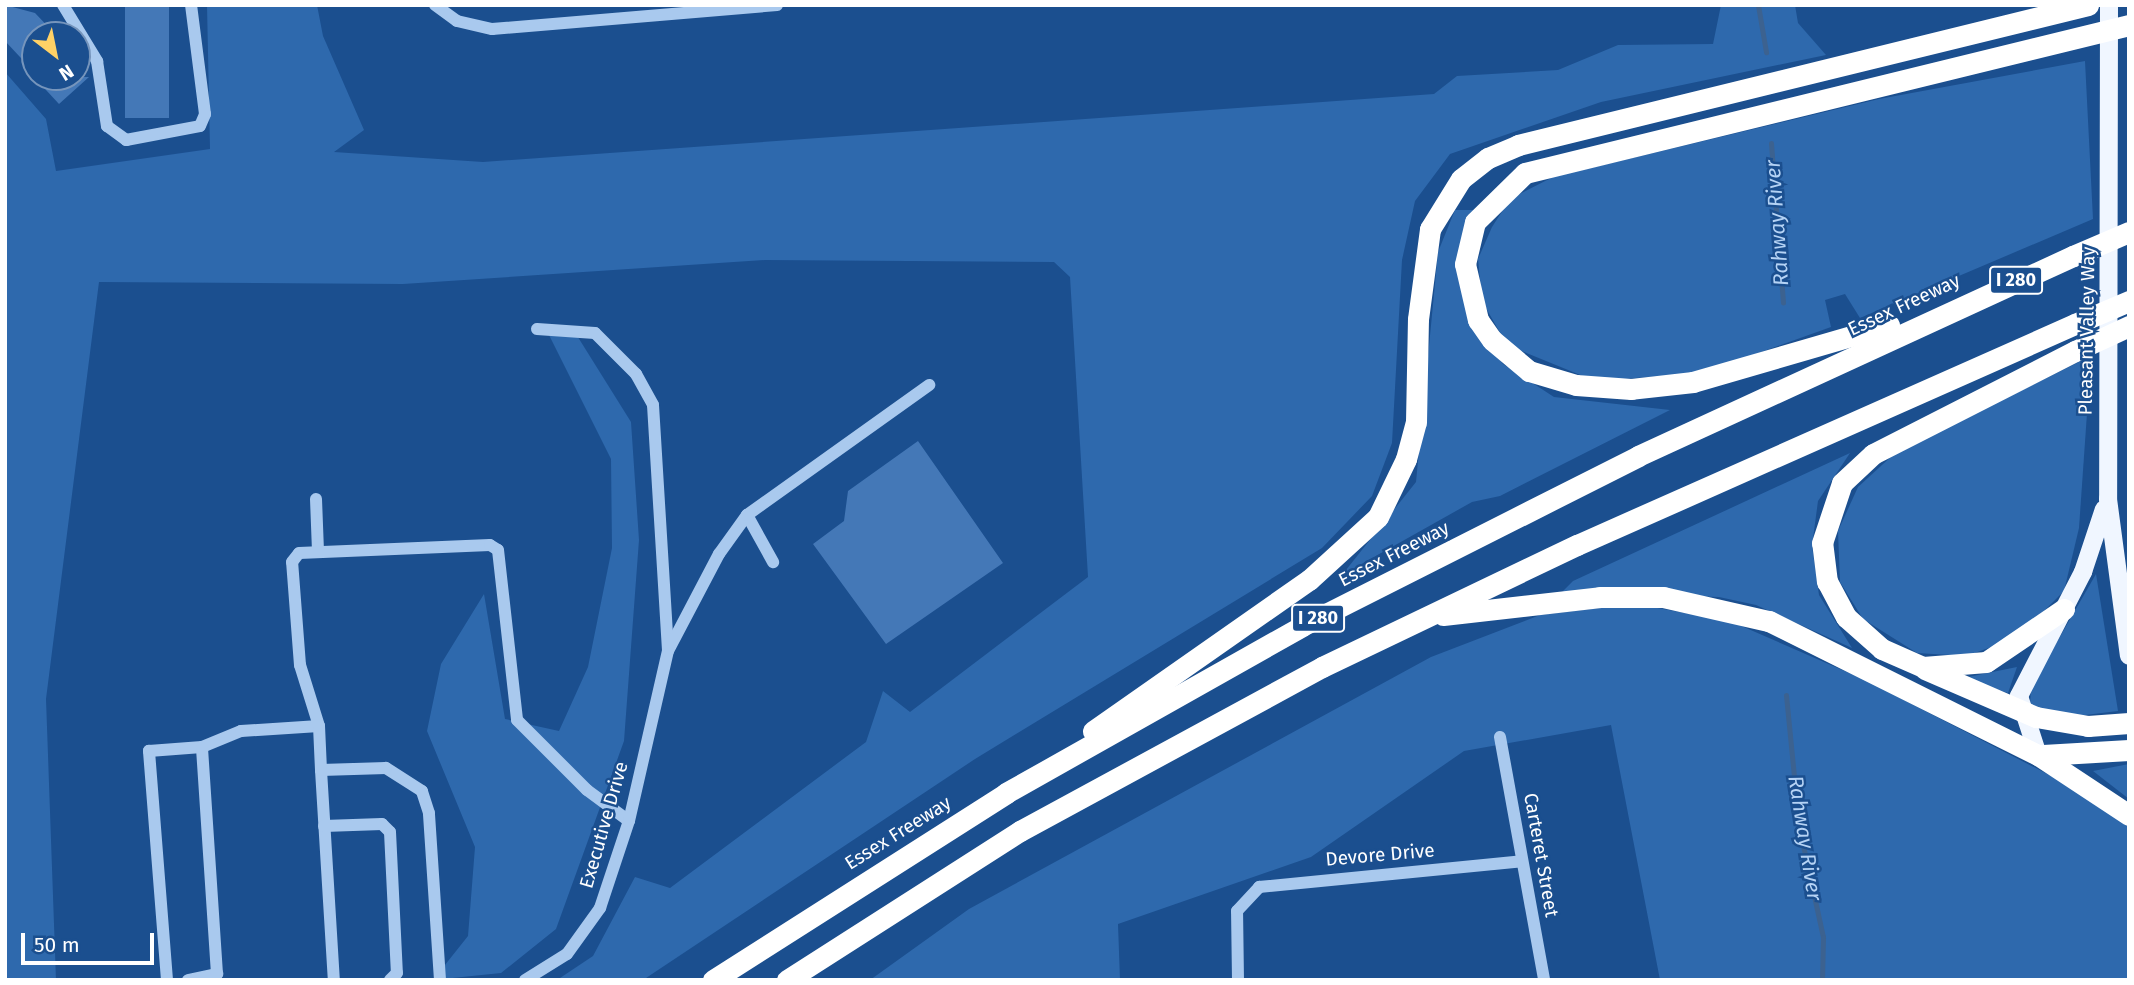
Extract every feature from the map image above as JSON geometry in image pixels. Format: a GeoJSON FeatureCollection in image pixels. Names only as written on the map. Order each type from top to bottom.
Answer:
{"type":"FeatureCollection","features":[{"type":"Feature","properties":{"kind":"highway"},"geometry":{"type":"LineString","coordinates":[[1006,793],[1309,580],[1378,517],[1406,459],[1416,422],[1418,318],[1430,229],[1461,179],[1488,158],[1518,145],[2088,5]]}},
{"type":"Feature","properties":{"kind":"highway"},"geometry":{"type":"LineString","coordinates":[[1958,304],[1722,376],[1601,387],[1549,380],[1509,358],[1478,320],[1465,264],[1475,222],[1525,173],[2119,27]]}},
{"type":"Feature","properties":{"kind":"highway","name":"Essex Freeway"},"geometry":{"type":"LineString","coordinates":[[713,980],[1006,793],[1302,626],[1958,304],[2129,232]]}},
{"type":"Feature","properties":{"kind":"highway","name":"I 280"},"geometry":{"type":"LineString","coordinates":[[787,980],[1020,831],[1427,616],[2129,301]]}},
{"type":"Feature","properties":{"kind":"highway"},"geometry":{"type":"LineString","coordinates":[[2129,326],[1873,454],[1842,483],[1832,502],[1823,553],[1835,600],[1859,632],[1923,667],[2020,712],[2088,726],[2129,723]]}},
{"type":"Feature","properties":{"kind":"highway"},"geometry":{"type":"LineString","coordinates":[[1427,616],[1600,597],[1663,597],[1769,621],[2038,755],[2129,815]]}},
{"type":"Feature","properties":{"kind":"highway"},"geometry":{"type":"LineString","coordinates":[[1923,667],[1986,662],[2064,609]]}},
{"type":"Feature","properties":{"kind":"highway"},"geometry":{"type":"LineString","coordinates":[[2038,755],[2129,750]]}},
{"type":"Feature","properties":{"kind":"main road","name":"Pleasant Valley Way"},"geometry":{"type":"LineString","coordinates":[[2109,5],[2119,27],[2108,499],[2129,656]]}},
{"type":"Feature","properties":{"kind":"main road"},"geometry":{"type":"LineString","coordinates":[[2038,755],[2020,712],[2024,680],[2064,609],[2108,499]]}},
{"type":"Feature","properties":{"kind":"street"},"geometry":{"type":"LineString","coordinates":[[63,5],[97,61],[107,127],[126,140],[200,126],[205,114],[191,5]]}},
{"type":"Feature","properties":{"kind":"street"},"geometry":{"type":"LineString","coordinates":[[435,5],[474,27],[501,29],[777,5]]}},
{"type":"Feature","properties":{"kind":"street"},"geometry":{"type":"LineString","coordinates":[[537,328],[595,333],[636,374],[653,405],[668,650]]}},
{"type":"Feature","properties":{"kind":"street"},"geometry":{"type":"LineString","coordinates":[[668,650],[719,554],[747,515],[929,385]]}},
{"type":"Feature","properties":{"kind":"street"},"geometry":{"type":"LineString","coordinates":[[316,499],[318,552]]}},
{"type":"Feature","properties":{"kind":"street"},"geometry":{"type":"LineString","coordinates":[[747,515],[774,562]]}},
{"type":"Feature","properties":{"kind":"street"},"geometry":{"type":"LineString","coordinates":[[334,980],[319,726],[300,665],[292,562],[299,553],[491,545],[498,550],[517,720],[587,790],[629,821]]}},
{"type":"Feature","properties":{"kind":"street","name":"Executive Drive"},"geometry":{"type":"LineString","coordinates":[[525,980],[566,954],[600,908],[629,821],[668,650]]}},
{"type":"Feature","properties":{"kind":"street"},"geometry":{"type":"LineString","coordinates":[[167,980],[149,751],[202,747],[241,731],[319,726]]}},
{"type":"Feature","properties":{"kind":"street","name":"Carteret Street"},"geometry":{"type":"LineString","coordinates":[[1500,737],[1544,980]]}},
{"type":"Feature","properties":{"kind":"street"},"geometry":{"type":"LineString","coordinates":[[188,980],[218,974],[202,747]]}},
{"type":"Feature","properties":{"kind":"street"},"geometry":{"type":"LineString","coordinates":[[321,770],[386,768],[422,791],[429,813],[440,980]]}},
{"type":"Feature","properties":{"kind":"street"},"geometry":{"type":"LineString","coordinates":[[324,826],[382,824],[390,832],[397,973],[390,980]]}},
{"type":"Feature","properties":{"kind":"street","name":"Devore Drive"},"geometry":{"type":"LineString","coordinates":[[1238,980],[1237,911],[1245,898],[1259,887],[1522,861]]}},
{"type":"Feature","properties":{"kind":"shaded area"},"geometry":{"type":"Polygon","coordinates":[[[207,5],[317,5],[323,36],[364,130],[334,152],[483,162],[1434,94],[1457,76],[1558,70],[1618,45],[1713,44],[1721,5],[1795,5],[1798,23],[1826,55],[1601,102],[1450,154],[1415,201],[1402,260],[1392,443],[1372,496],[1322,548],[975,759],[643,980],[557,980],[593,956],[635,877],[670,888],[866,742],[883,691],[910,712],[1088,577],[1070,277],[1054,262],[765,260],[403,284],[99,282],[46,699],[56,980],[5,980],[5,72],[46,119],[56,171],[210,149],[207,5]]]}},
{"type":"Feature","properties":{"kind":"shaded area"},"geometry":{"type":"Polygon","coordinates":[[[2085,61],[2093,219],[1860,318],[1845,294],[1825,300],[1831,327],[1702,373],[1595,381],[1507,345],[1482,301],[1478,259],[1492,227],[1510,199],[1553,177],[1879,99],[2085,61]]]}},
{"type":"Feature","properties":{"kind":"shaded area"},"geometry":{"type":"Polygon","coordinates":[[[1455,210],[1475,210],[1470,323],[1503,364],[1554,397],[1670,410],[1500,496],[1472,502],[1342,575],[1416,482],[1438,252],[1455,210]]]}},
{"type":"Feature","properties":{"kind":"shaded area"},"geometry":{"type":"Polygon","coordinates":[[[547,331],[576,334],[631,422],[639,540],[624,741],[556,929],[501,973],[433,980],[468,936],[475,847],[427,731],[441,664],[484,594],[505,719],[559,731],[588,667],[612,548],[611,459],[547,331]]]}},
{"type":"Feature","properties":{"kind":"shaded area"},"geometry":{"type":"Polygon","coordinates":[[[2091,356],[2079,528],[2064,591],[2017,638],[1966,656],[1917,653],[1863,619],[1840,582],[1838,531],[1858,487],[1894,454],[2091,356]]]}},
{"type":"Feature","properties":{"kind":"shaded area"},"geometry":{"type":"Polygon","coordinates":[[[1850,453],[1818,501],[1812,546],[1819,595],[1852,648],[1756,605],[1719,597],[1562,592],[1573,581],[1850,453]]]}},
{"type":"Feature","properties":{"kind":"shaded area"},"geometry":{"type":"Polygon","coordinates":[[[2096,574],[2118,711],[2069,717],[2030,706],[2031,687],[2096,574]]]}},
{"type":"Feature","properties":{"kind":"shaded area"},"geometry":{"type":"Polygon","coordinates":[[[1635,604],[1730,621],[1863,679],[2057,779],[2129,827],[2129,980],[1660,980],[1611,725],[1464,751],[1311,857],[1118,924],[1120,980],[870,980],[969,909],[1431,657],[1540,615],[1635,604]]]}},
{"type":"Feature","properties":{"kind":"shaded area"},"geometry":{"type":"Polygon","coordinates":[[[2017,667],[2008,693],[1963,678],[2017,667]]]}},
{"type":"Feature","properties":{"kind":"shaded area"},"geometry":{"type":"Polygon","coordinates":[[[2129,764],[2129,799],[2093,771],[2129,764]]]}},
{"type":"Feature","properties":{"kind":"building"},"geometry":{"type":"Polygon","coordinates":[[[5,5],[35,13],[43,21],[21,21],[21,58],[5,41],[5,5]]]}},
{"type":"Feature","properties":{"kind":"building"},"geometry":{"type":"Polygon","coordinates":[[[125,5],[169,5],[169,118],[125,118],[125,5]]]}},
{"type":"Feature","properties":{"kind":"building"},"geometry":{"type":"Polygon","coordinates":[[[47,91],[73,91],[59,104],[47,91]]]}},
{"type":"Feature","properties":{"kind":"building"},"geometry":{"type":"Polygon","coordinates":[[[918,441],[1003,563],[886,644],[813,544],[844,521],[848,491],[918,441]]]}},
{"type":"Feature","properties":{"kind":"waterway","name":"Rahway River"},"geometry":{"type":"LineString","coordinates":[[1758,5],[1766,52]]}},
{"type":"Feature","properties":{"kind":"waterway","name":"Rahway River"},"geometry":{"type":"LineString","coordinates":[[1771,143],[1783,303]]}},
{"type":"Feature","properties":{"kind":"waterway","name":"Rahway River"},"geometry":{"type":"LineString","coordinates":[[1786,695],[1799,827],[1823,937],[1822,980]]}}]}
